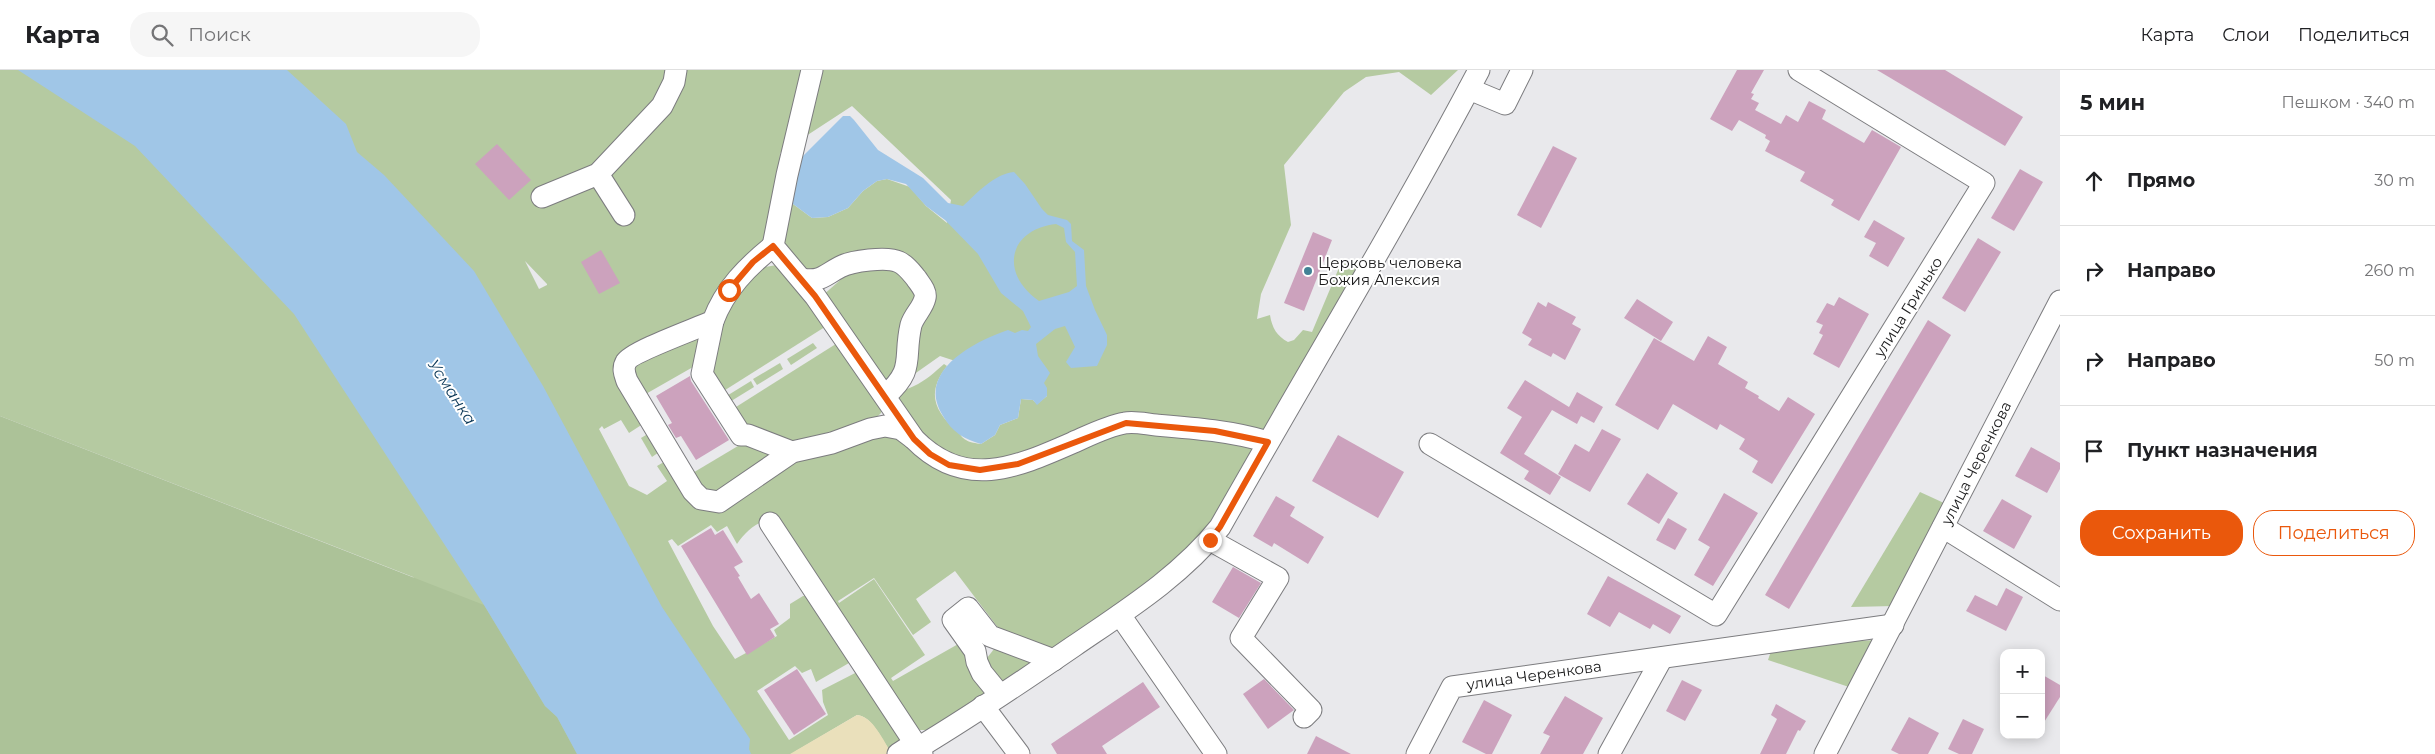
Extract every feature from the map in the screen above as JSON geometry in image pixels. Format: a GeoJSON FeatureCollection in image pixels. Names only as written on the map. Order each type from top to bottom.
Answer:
{"type":"FeatureCollection","features":[{"type":"Feature","properties":{"kind":"street"},"geometry":{"type":"LineString","coordinates":[[542,197],[598,174],[662,106],[674,82],[676,70]]}},
{"type":"Feature","properties":{"kind":"street"},"geometry":{"type":"LineString","coordinates":[[792,452],[748,435],[741,435],[702,374],[713,321],[719,303],[742,274],[773,246],[787,175],[812,70]]}},
{"type":"Feature","properties":{"kind":"street"},"geometry":{"type":"LineString","coordinates":[[770,523],[913,750],[992,700],[1120,615],[1184,565],[1210,540],[1220,527],[1423,176],[1479,70]]}},
{"type":"Feature","properties":{"kind":"street"},"geometry":{"type":"LineString","coordinates":[[1469,89],[1505,104],[1522,70]]}},
{"type":"Feature","properties":{"kind":"street","name":"улица Гринько"},"geometry":{"type":"LineString","coordinates":[[1430,444],[1716,615],[1984,184],[1799,70]]}},
{"type":"Feature","properties":{"kind":"street"},"geometry":{"type":"LineString","coordinates":[[598,174],[624,215]]}},
{"type":"Feature","properties":{"kind":"street"},"geometry":{"type":"LineString","coordinates":[[773,246],[802,279],[914,439]]}},
{"type":"Feature","properties":{"kind":"street"},"geometry":{"type":"LineString","coordinates":[[802,279],[815,281],[841,266],[866,260],[892,259],[900,262],[914,276],[926,294],[925,299],[911,327],[908,361],[903,378],[885,396]]}},
{"type":"Feature","properties":{"kind":"street","name":"улица Черенкова"},"geometry":{"type":"LineString","coordinates":[[1825,754],[2060,301]]}},
{"type":"Feature","properties":{"kind":"street"},"geometry":{"type":"LineString","coordinates":[[713,321],[636,354],[627,360],[624,368],[627,381],[693,491],[697,497],[708,501],[724,500],[792,452],[832,443],[870,429],[885,426],[901,429],[930,454],[949,465],[980,470],[1018,464],[1126,423],[1215,431],[1268,442]]}},
{"type":"Feature","properties":{"kind":"street"},"geometry":{"type":"LineString","coordinates":[[1943,527],[2060,600]]}},
{"type":"Feature","properties":{"kind":"street"},"geometry":{"type":"LineString","coordinates":[[1210,540],[1278,578],[1241,638],[1311,710],[1304,717]]}},
{"type":"Feature","properties":{"kind":"street"},"geometry":{"type":"LineString","coordinates":[[1019,754],[992,700],[977,662],[975,651],[953,620],[968,608],[990,636],[1054,660]]}},
{"type":"Feature","properties":{"kind":"street"},"geometry":{"type":"LineString","coordinates":[[1120,615],[1216,754]]}},
{"type":"Feature","properties":{"kind":"street","name":"улица Черенкова"},"geometry":{"type":"LineString","coordinates":[[1417,754],[1452,687],[1893,625]]}},
{"type":"Feature","properties":{"kind":"street"},"geometry":{"type":"LineString","coordinates":[[1609,754],[1662,658]]}},
{"type":"Feature","properties":{"kind":"green space"},"geometry":{"type":"Polygon","coordinates":[[[0,70],[1458,70],[1431,95],[1399,72],[1366,77],[1344,92],[1284,165],[1291,225],[1261,294],[1257,319],[1270,315],[1276,331],[1288,342],[1294,340],[1303,330],[1312,332],[1341,263],[1366,267],[1265,435],[1210,424],[1138,418],[1121,420],[1100,426],[1025,456],[1000,463],[975,466],[952,462],[926,444],[891,397],[922,382],[944,364],[947,366],[936,385],[935,393],[938,409],[963,438],[969,442],[981,444],[995,435],[1000,425],[1018,418],[1021,399],[1033,400],[1037,404],[1047,396],[1047,391],[940,356],[913,375],[908,373],[915,331],[931,298],[927,285],[914,266],[897,253],[874,254],[842,259],[825,268],[814,271],[802,266],[792,256],[785,244],[783,228],[785,208],[793,204],[812,218],[828,217],[848,208],[863,191],[877,181],[887,179],[910,187],[926,206],[947,223],[951,200],[852,106],[780,153],[774,212],[768,234],[762,245],[736,269],[705,317],[689,327],[647,342],[634,349],[624,357],[619,368],[620,381],[646,422],[629,433],[621,420],[604,429],[602,426],[599,429],[629,486],[647,495],[667,481],[657,466],[669,459],[692,497],[700,504],[709,508],[718,508],[730,504],[802,456],[879,433],[896,436],[908,441],[940,466],[961,473],[975,475],[1012,471],[1096,437],[1115,432],[1157,429],[1222,437],[1262,445],[1212,525],[1196,544],[1146,587],[1059,648],[1051,649],[1002,633],[955,571],[916,599],[931,622],[913,635],[874,578],[838,601],[839,603],[874,579],[925,655],[891,678],[893,681],[960,643],[990,691],[930,730],[920,730],[912,726],[774,520],[768,520],[752,527],[737,544],[727,526],[717,532],[711,525],[678,546],[672,539],[668,541],[713,626],[735,659],[777,636],[774,630],[790,618],[790,604],[803,596],[812,596],[852,657],[849,663],[816,682],[811,669],[802,673],[795,666],[757,691],[789,740],[828,715],[823,702],[822,690],[861,670],[905,734],[903,739],[890,751],[872,724],[862,716],[857,715],[796,751],[798,754],[523,754],[427,595],[413,577],[0,416],[0,70]],[[525,261],[539,289],[547,284],[525,261]]]}},
{"type":"Feature","properties":{"kind":"green space"},"geometry":{"type":"Polygon","coordinates":[[[777,265],[828,325],[722,392],[711,376],[721,320],[735,292],[765,267],[777,265]]]}},
{"type":"Feature","properties":{"kind":"green space"},"geometry":{"type":"Polygon","coordinates":[[[888,265],[916,289],[903,360],[886,388],[822,296],[846,275],[888,265]]]}},
{"type":"Feature","properties":{"kind":"green space"},"geometry":{"type":"Polygon","coordinates":[[[699,335],[700,363],[644,395],[631,366],[699,335]]]}},
{"type":"Feature","properties":{"kind":"green space"},"geometry":{"type":"Polygon","coordinates":[[[839,342],[882,408],[881,413],[873,421],[800,443],[742,427],[733,410],[736,407],[839,342]]]}},
{"type":"Feature","properties":{"kind":"green space"},"geometry":{"type":"Polygon","coordinates":[[[813,343],[817,348],[791,365],[787,359],[813,343]]]}},
{"type":"Feature","properties":{"kind":"green space"},"geometry":{"type":"Polygon","coordinates":[[[780,363],[783,369],[757,385],[753,379],[780,363]]]}},
{"type":"Feature","properties":{"kind":"green space"},"geometry":{"type":"Polygon","coordinates":[[[751,381],[754,387],[728,403],[725,397],[751,381]]]}},
{"type":"Feature","properties":{"kind":"green space"},"geometry":{"type":"Polygon","coordinates":[[[0,416],[484,605],[545,706],[557,717],[577,754],[0,754],[0,416]]]}},
{"type":"Feature","properties":{"kind":"green space"},"geometry":{"type":"Polygon","coordinates":[[[651,432],[662,450],[652,457],[641,438],[651,432]]]}},
{"type":"Feature","properties":{"kind":"green space"},"geometry":{"type":"Polygon","coordinates":[[[748,440],[776,453],[712,496],[691,474],[748,440]]]}},
{"type":"Feature","properties":{"kind":"green space"},"geometry":{"type":"Polygon","coordinates":[[[1920,492],[1944,503],[1894,606],[1851,607],[1920,492]]]}},
{"type":"Feature","properties":{"kind":"green space"},"geometry":{"type":"Polygon","coordinates":[[[1878,640],[1852,688],[1768,660],[1773,645],[1878,640]]]}},
{"type":"Feature","properties":{"kind":"green space"},"geometry":{"type":"Polygon","coordinates":[[[994,649],[1030,660],[1029,664],[1004,681],[996,679],[987,658],[994,649]]]}},
{"type":"Feature","properties":{"kind":"sand"},"geometry":{"type":"Polygon","coordinates":[[[857,715],[863,716],[873,725],[892,754],[790,754],[857,715]]]}},
{"type":"Feature","properties":{"kind":"water","name":"Усманка"},"geometry":{"type":"Polygon","coordinates":[[[18,70],[287,70],[346,124],[357,152],[384,175],[474,271],[543,386],[662,607],[750,739],[749,749],[751,754],[577,754],[557,717],[545,706],[484,605],[294,314],[135,146],[18,70]]]}},
{"type":"Feature","properties":{"kind":"water"},"geometry":{"type":"Polygon","coordinates":[[[843,116],[850,116],[878,150],[923,178],[948,203],[963,206],[993,180],[1014,172],[1048,215],[1067,220],[1071,224],[1072,241],[1084,250],[1086,286],[1107,335],[1107,345],[1097,366],[1071,368],[1066,362],[1075,347],[1065,326],[1055,329],[1036,344],[1038,356],[1050,373],[1044,383],[1047,388],[1047,396],[1037,405],[1033,400],[1021,399],[1018,418],[1000,425],[995,435],[981,444],[959,434],[947,422],[936,400],[936,386],[942,373],[952,361],[979,342],[1008,330],[1015,333],[1022,330],[1028,331],[1031,327],[1023,311],[1001,293],[978,254],[945,220],[926,206],[906,184],[887,179],[877,181],[863,191],[848,208],[828,217],[812,218],[793,204],[795,164],[843,116]],[[1056,224],[1040,228],[1027,235],[1019,244],[1014,255],[1014,266],[1018,278],[1039,301],[1069,292],[1077,286],[1075,252],[1066,242],[1064,228],[1056,224]]]}},
{"type":"Feature","properties":{"kind":"building"},"geometry":{"type":"Polygon","coordinates":[[[1737,70],[1764,70],[1751,93],[1754,94],[1751,99],[1759,103],[1755,110],[1781,124],[1786,115],[1798,122],[1809,101],[1826,110],[1822,119],[1864,143],[1872,130],[1901,147],[1859,221],[1831,205],[1834,200],[1800,181],[1805,172],[1765,151],[1770,141],[1765,138],[1766,135],[1739,120],[1732,131],[1710,119],[1737,70]]]}},
{"type":"Feature","properties":{"kind":"building"},"geometry":{"type":"Polygon","coordinates":[[[1877,70],[1945,70],[2023,117],[2005,146],[1877,70]]]}},
{"type":"Feature","properties":{"kind":"building"},"geometry":{"type":"Polygon","coordinates":[[[497,144],[531,180],[509,200],[475,164],[497,144]]]}},
{"type":"Feature","properties":{"kind":"building"},"geometry":{"type":"Polygon","coordinates":[[[1553,146],[1577,158],[1541,228],[1517,215],[1553,146]]]}},
{"type":"Feature","properties":{"kind":"building"},"geometry":{"type":"Polygon","coordinates":[[[2020,169],[2043,182],[2014,231],[1991,218],[2020,169]]]}},
{"type":"Feature","properties":{"kind":"building"},"geometry":{"type":"Polygon","coordinates":[[[1874,220],[1905,238],[1888,267],[1869,256],[1876,243],[1864,237],[1874,220]]]}},
{"type":"Feature","properties":{"kind":"building","name":"Церковь человека Божия Алексия"},"geometry":{"type":"Polygon","coordinates":[[[1313,232],[1332,240],[1304,311],[1284,303],[1313,232]]]}},
{"type":"Feature","properties":{"kind":"building"},"geometry":{"type":"Polygon","coordinates":[[[1978,238],[2001,252],[1965,312],[1942,298],[1978,238]]]}},
{"type":"Feature","properties":{"kind":"building"},"geometry":{"type":"Polygon","coordinates":[[[601,250],[620,283],[599,294],[581,262],[601,250]]]}},
{"type":"Feature","properties":{"kind":"building"},"geometry":{"type":"Polygon","coordinates":[[[1839,297],[1869,314],[1839,368],[1813,354],[1823,335],[1819,333],[1823,325],[1816,322],[1827,303],[1834,306],[1839,297]]]}},
{"type":"Feature","properties":{"kind":"building"},"geometry":{"type":"Polygon","coordinates":[[[1637,299],[1673,322],[1661,341],[1624,318],[1637,299]]]}},
{"type":"Feature","properties":{"kind":"building"},"geometry":{"type":"Polygon","coordinates":[[[1538,302],[1546,307],[1548,302],[1576,317],[1572,324],[1581,329],[1565,360],[1553,353],[1551,357],[1528,345],[1532,339],[1522,333],[1538,302]]]}},
{"type":"Feature","properties":{"kind":"building"},"geometry":{"type":"Polygon","coordinates":[[[1928,320],[1951,335],[1789,609],[1765,595],[1928,320]]]}},
{"type":"Feature","properties":{"kind":"building"},"geometry":{"type":"Polygon","coordinates":[[[1708,336],[1727,347],[1718,364],[1748,382],[1745,388],[1759,396],[1758,398],[1779,411],[1788,397],[1815,414],[1772,484],[1752,472],[1758,461],[1739,449],[1745,439],[1720,424],[1717,430],[1673,404],[1658,430],[1615,405],[1654,338],[1694,361],[1708,336]]]}},
{"type":"Feature","properties":{"kind":"building"},"geometry":{"type":"Polygon","coordinates":[[[690,376],[691,381],[729,440],[696,460],[681,436],[676,438],[668,425],[672,423],[656,396],[690,376]]]}},
{"type":"Feature","properties":{"kind":"building"},"geometry":{"type":"Polygon","coordinates":[[[1525,380],[1569,407],[1577,392],[1603,407],[1594,423],[1581,416],[1577,424],[1552,410],[1524,454],[1561,477],[1550,495],[1524,479],[1529,471],[1500,453],[1522,417],[1507,408],[1525,380]]]}},
{"type":"Feature","properties":{"kind":"building"},"geometry":{"type":"Polygon","coordinates":[[[1602,429],[1621,439],[1590,492],[1558,474],[1575,444],[1589,452],[1602,429]]]}},
{"type":"Feature","properties":{"kind":"building"},"geometry":{"type":"Polygon","coordinates":[[[1338,435],[1404,472],[1378,518],[1312,481],[1338,435]]]}},
{"type":"Feature","properties":{"kind":"building"},"geometry":{"type":"Polygon","coordinates":[[[2031,447],[2060,463],[2060,469],[2047,493],[2015,476],[2031,447]]]}},
{"type":"Feature","properties":{"kind":"building"},"geometry":{"type":"Polygon","coordinates":[[[1647,473],[1678,493],[1659,524],[1627,504],[1647,473]]]}},
{"type":"Feature","properties":{"kind":"building"},"geometry":{"type":"Polygon","coordinates":[[[1724,493],[1758,513],[1713,586],[1694,575],[1710,547],[1698,540],[1724,493]]]}},
{"type":"Feature","properties":{"kind":"building"},"geometry":{"type":"Polygon","coordinates":[[[1276,496],[1295,507],[1290,516],[1324,537],[1308,564],[1274,543],[1272,547],[1253,536],[1276,496]]]}},
{"type":"Feature","properties":{"kind":"building"},"geometry":{"type":"Polygon","coordinates":[[[2002,499],[2032,516],[2014,549],[1983,531],[2002,499]]]}},
{"type":"Feature","properties":{"kind":"building"},"geometry":{"type":"Polygon","coordinates":[[[1668,518],[1687,529],[1675,550],[1656,540],[1668,518]]]}},
{"type":"Feature","properties":{"kind":"building"},"geometry":{"type":"Polygon","coordinates":[[[711,528],[715,535],[723,530],[743,562],[734,567],[751,599],[759,593],[779,624],[770,629],[775,637],[747,655],[681,546],[711,528]]]}},
{"type":"Feature","properties":{"kind":"building"},"geometry":{"type":"Polygon","coordinates":[[[1233,567],[1261,583],[1239,618],[1212,602],[1233,567]]]}},
{"type":"Feature","properties":{"kind":"building"},"geometry":{"type":"Polygon","coordinates":[[[1608,576],[1681,616],[1670,634],[1653,624],[1650,629],[1619,612],[1610,627],[1587,614],[1608,576]]]}},
{"type":"Feature","properties":{"kind":"building"},"geometry":{"type":"Polygon","coordinates":[[[2006,588],[2023,597],[2006,631],[1966,611],[1975,595],[1997,606],[2006,588]]]}},
{"type":"Feature","properties":{"kind":"building"},"geometry":{"type":"Polygon","coordinates":[[[797,669],[826,714],[794,735],[764,690],[797,669]]]}},
{"type":"Feature","properties":{"kind":"building"},"geometry":{"type":"Polygon","coordinates":[[[2045,676],[2060,685],[2060,697],[2045,721],[2045,676]]]}},
{"type":"Feature","properties":{"kind":"building"},"geometry":{"type":"Polygon","coordinates":[[[1264,679],[1294,710],[1268,729],[1243,694],[1264,679]]]}},
{"type":"Feature","properties":{"kind":"building"},"geometry":{"type":"Polygon","coordinates":[[[1682,680],[1702,690],[1685,721],[1666,711],[1682,680]]]}},
{"type":"Feature","properties":{"kind":"building"},"geometry":{"type":"Polygon","coordinates":[[[1143,682],[1160,707],[1102,746],[1107,754],[1057,754],[1051,744],[1143,682]]]}},
{"type":"Feature","properties":{"kind":"building"},"geometry":{"type":"Polygon","coordinates":[[[1565,696],[1603,718],[1583,754],[1540,754],[1550,736],[1543,733],[1565,696]]]}},
{"type":"Feature","properties":{"kind":"building"},"geometry":{"type":"Polygon","coordinates":[[[1484,700],[1512,715],[1492,754],[1486,754],[1462,742],[1484,700]]]}},
{"type":"Feature","properties":{"kind":"building"},"geometry":{"type":"Polygon","coordinates":[[[1776,704],[1806,721],[1800,731],[1798,730],[1786,754],[1760,754],[1777,719],[1771,715],[1776,704]]]}},
{"type":"Feature","properties":{"kind":"building"},"geometry":{"type":"Polygon","coordinates":[[[1909,717],[1939,733],[1928,754],[1899,754],[1891,750],[1909,717]]]}},
{"type":"Feature","properties":{"kind":"building"},"geometry":{"type":"Polygon","coordinates":[[[1963,719],[1984,729],[1972,754],[1959,754],[1948,749],[1963,719]]]}},
{"type":"Feature","properties":{"kind":"building"},"geometry":{"type":"Polygon","coordinates":[[[1316,736],[1351,754],[1307,754],[1316,736]]]}},
{"type":"Feature","properties":{"kind":"place","name":"Церковь человека Божия Алексия"},"geometry":{"type":"Point","coordinates":[1308,271]}},
{"type":"Feature","properties":{"kind":"route"},"geometry":{"type":"LineString","coordinates":[[729,290],[753,262],[773,246],[815,296],[914,439],[930,454],[949,465],[980,470],[1018,464],[1098,432],[1126,423],[1215,431],[1268,442],[1220,527],[1210,540]]}}]}
